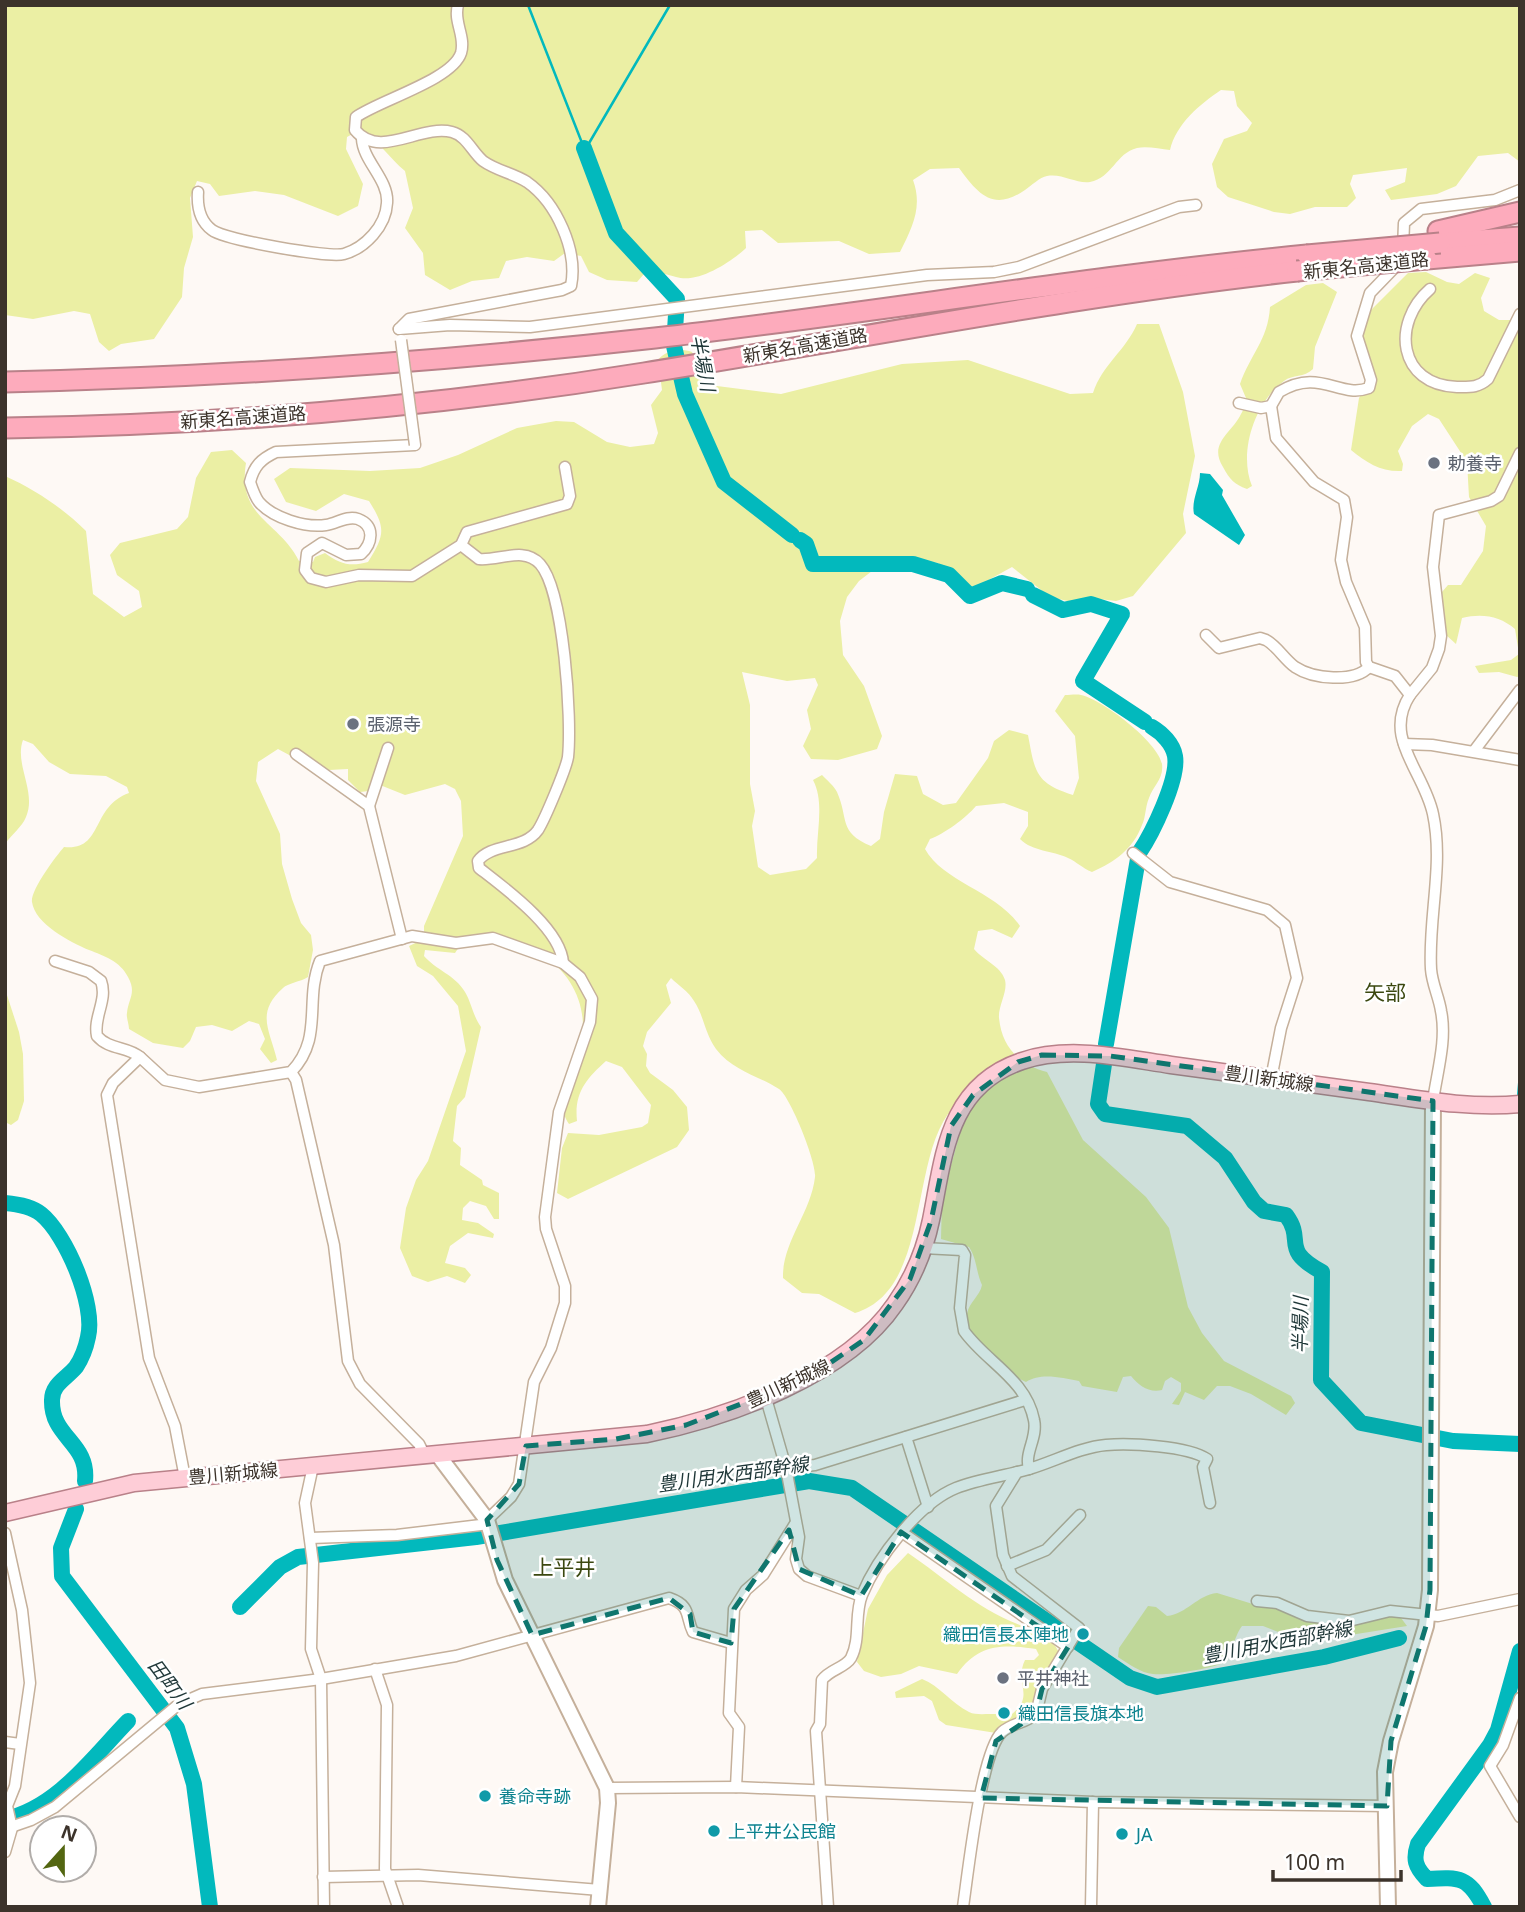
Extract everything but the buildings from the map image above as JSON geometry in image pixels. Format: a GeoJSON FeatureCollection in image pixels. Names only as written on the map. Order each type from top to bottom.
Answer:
{"type":"FeatureCollection","features":[{"type":"Feature","properties":{"kind":"highway"},"geometry":{"type":"LineString","coordinates":[[1304,259],[1439,237],[1520,212]]}},
{"type":"Feature","properties":{"kind":"highway","name":"新東名高速道路"},"geometry":{"type":"LineString","coordinates":[[1439,237],[1520,237]]}},
{"type":"Feature","properties":{"kind":"highway","name":"新東名高速道路"},"geometry":{"type":"LineString","coordinates":[[5,382],[107,380],[357,365],[653,338],[1235,262],[1427,259],[1520,251]]}},
{"type":"Feature","properties":{"kind":"highway","name":"新東名高速道路"},"geometry":{"type":"LineString","coordinates":[[5,428],[106,427],[353,410],[642,374],[1304,259]]}},
{"type":"Feature","properties":{"kind":"main road","name":"豊川新城線"},"geometry":{"type":"LineString","coordinates":[[5,1513],[99,1490],[185,1478],[616,1439],[666,1430],[765,1395],[829,1367],[864,1340],[895,1304],[923,1248],[951,1126],[973,1095],[996,1074],[1018,1062],[1042,1055],[1070,1053],[1433,1101],[1520,1104]]}},
{"type":"Feature","properties":{"kind":"street"},"geometry":{"type":"LineString","coordinates":[[198,192],[201,218],[212,231],[227,237],[340,255],[357,249],[380,225],[387,202],[383,186],[362,146],[362,139],[355,130],[356,117],[440,76],[459,57],[462,46],[455,19],[458,5]]}},
{"type":"Feature","properties":{"kind":"street"},"geometry":{"type":"LineString","coordinates":[[362,139],[391,141],[438,131],[453,132],[463,137],[479,157],[495,169],[524,179],[535,188],[558,220],[570,245],[574,273],[571,286],[409,319],[400,334],[415,445],[276,452],[264,458],[253,469],[250,482],[259,502],[290,520],[326,525],[346,519],[358,519],[368,527],[372,536],[370,546],[361,554],[345,555],[322,543],[307,553],[305,570],[311,578],[326,582],[359,575],[412,576],[461,545],[467,532],[567,505],[570,496],[565,467]]}},
{"type":"Feature","properties":{"kind":"street"},"geometry":{"type":"LineString","coordinates":[[1410,695],[1395,676],[1369,667],[1366,662],[1365,627],[1342,569],[1346,505],[1314,482],[1276,438],[1271,406],[1279,392],[1307,381],[1353,390],[1369,388],[1371,380],[1357,336],[1370,293],[1404,252],[1402,232],[1410,215],[1421,209],[1495,200],[1520,190]]}},
{"type":"Feature","properties":{"kind":"street"},"geometry":{"type":"LineString","coordinates":[[400,334],[450,325],[530,327],[927,275],[994,272],[1019,267],[1179,207],[1196,205]]}},
{"type":"Feature","properties":{"kind":"street"},"geometry":{"type":"LineString","coordinates":[[1430,289],[1418,301],[1411,317],[1406,350],[1411,365],[1421,378],[1431,383],[1473,388],[1482,385],[1488,379],[1520,314]]}},
{"type":"Feature","properties":{"kind":"street"},"geometry":{"type":"LineString","coordinates":[[1239,403],[1261,408],[1271,406]]}},
{"type":"Feature","properties":{"kind":"street"},"geometry":{"type":"LineString","coordinates":[[1388,1907],[1385,1772],[1391,1741],[1427,1616],[1430,1590],[1433,1101],[1442,1025],[1431,968],[1436,888],[1436,830],[1428,798],[1399,733],[1399,719],[1410,695],[1432,668],[1439,649],[1441,636],[1433,567],[1439,515],[1491,502],[1499,496],[1520,453]]}},
{"type":"Feature","properties":{"kind":"street"},"geometry":{"type":"LineString","coordinates":[[461,545],[479,559],[522,555],[533,559],[542,569],[555,607],[569,691],[568,751],[564,773],[538,830],[529,838],[483,854],[478,861],[479,868],[554,936],[563,953],[564,964]]}},
{"type":"Feature","properties":{"kind":"street"},"geometry":{"type":"LineString","coordinates":[[1206,635],[1219,648],[1266,640],[1300,670],[1333,677],[1354,677],[1369,667]]}},
{"type":"Feature","properties":{"kind":"street"},"geometry":{"type":"LineString","coordinates":[[1474,751],[1520,690]]}},
{"type":"Feature","properties":{"kind":"street"},"geometry":{"type":"LineString","coordinates":[[1404,744],[1474,751],[1520,760]]}},
{"type":"Feature","properties":{"kind":"street"},"geometry":{"type":"LineString","coordinates":[[388,748],[369,806],[402,939]]}},
{"type":"Feature","properties":{"kind":"street"},"geometry":{"type":"LineString","coordinates":[[296,754],[369,806]]}},
{"type":"Feature","properties":{"kind":"street"},"geometry":{"type":"LineString","coordinates":[[1133,853],[1170,882],[1267,911],[1286,925],[1297,978],[1281,1028],[1271,1079]]}},
{"type":"Feature","properties":{"kind":"street"},"geometry":{"type":"LineString","coordinates":[[55,961],[89,972],[101,981],[103,997],[95,1026],[97,1036],[111,1047],[134,1052],[165,1080],[199,1087],[291,1072],[306,1055],[312,1036],[313,997],[320,961],[402,939],[422,935],[456,943],[493,938],[564,964],[580,977],[592,999],[583,1050],[564,1090],[559,1112],[545,1217],[546,1229],[565,1286],[565,1303],[551,1348],[534,1382],[519,1484],[490,1527],[311,1541]]}},
{"type":"Feature","properties":{"kind":"street"},"geometry":{"type":"LineString","coordinates":[[140,1057],[113,1083],[107,1095],[149,1358],[175,1426],[185,1478]]}},
{"type":"Feature","properties":{"kind":"street"},"geometry":{"type":"LineString","coordinates":[[291,1072],[296,1080],[334,1245],[348,1361],[360,1384],[431,1456],[490,1527],[505,1580],[607,1788],[608,1803],[598,1907]]}},
{"type":"Feature","properties":{"kind":"street"},"geometry":{"type":"LineString","coordinates":[[923,1248],[962,1250],[965,1255],[960,1320],[964,1331],[1020,1387],[1034,1419],[1034,1435],[1028,1454],[1029,1469]]}},
{"type":"Feature","properties":{"kind":"street"},"geometry":{"type":"LineString","coordinates":[[765,1395],[786,1472],[799,1537],[796,1559],[799,1569],[807,1576],[862,1596]]}},
{"type":"Feature","properties":{"kind":"street"},"geometry":{"type":"LineString","coordinates":[[786,1472],[1025,1400]]}},
{"type":"Feature","properties":{"kind":"street"},"geometry":{"type":"LineString","coordinates":[[906,1437],[928,1507]]}},
{"type":"Feature","properties":{"kind":"street"},"geometry":{"type":"LineString","coordinates":[[828,1907],[816,1731],[820,1724],[822,1680],[826,1674],[850,1660],[855,1649],[862,1596],[887,1552],[914,1520],[955,1488],[1029,1469],[1105,1445],[1198,1452],[1207,1459],[1203,1467],[1210,1503]]}},
{"type":"Feature","properties":{"kind":"street"},"geometry":{"type":"LineString","coordinates":[[313,1466],[305,1503],[312,1559],[311,1649],[321,1679],[324,1907]]}},
{"type":"Feature","properties":{"kind":"street"},"geometry":{"type":"LineString","coordinates":[[963,1907],[981,1798],[996,1741],[1010,1727],[1036,1714],[1042,1689],[1079,1628],[1012,1576],[1007,1566],[996,1506],[1017,1472]]}},
{"type":"Feature","properties":{"kind":"street"},"geometry":{"type":"LineString","coordinates":[[1007,1566],[1046,1550],[1080,1515]]}},
{"type":"Feature","properties":{"kind":"street"},"geometry":{"type":"LineString","coordinates":[[736,1787],[739,1727],[729,1713],[734,1609],[746,1590],[763,1576],[795,1524]]}},
{"type":"Feature","properties":{"kind":"street"},"geometry":{"type":"LineString","coordinates":[[904,1532],[1069,1645]]}},
{"type":"Feature","properties":{"kind":"street"},"geometry":{"type":"LineString","coordinates":[[5,1533],[22,1610],[30,1683],[15,1786],[7,1810],[9,1827],[5,1852]]}},
{"type":"Feature","properties":{"kind":"street"},"geometry":{"type":"LineString","coordinates":[[9,1827],[55,1807],[174,1709],[202,1694],[321,1679],[456,1656],[669,1598],[677,1601],[690,1614],[693,1632],[731,1643]]}},
{"type":"Feature","properties":{"kind":"street"},"geometry":{"type":"LineString","coordinates":[[1256,1601],[1277,1603],[1307,1616],[1349,1621],[1390,1611],[1427,1616],[1520,1599]]}},
{"type":"Feature","properties":{"kind":"street"},"geometry":{"type":"LineString","coordinates":[[375,1669],[387,1704],[386,1876],[398,1907]]}},
{"type":"Feature","properties":{"kind":"street"},"geometry":{"type":"LineString","coordinates":[[1520,1698],[1503,1745],[1490,1766],[1520,1817]]}},
{"type":"Feature","properties":{"kind":"street"},"geometry":{"type":"LineString","coordinates":[[5,1742],[20,1744]]}},
{"type":"Feature","properties":{"kind":"street"},"geometry":{"type":"LineString","coordinates":[[607,1788],[736,1787],[1094,1802],[1387,1806]]}},
{"type":"Feature","properties":{"kind":"street"},"geometry":{"type":"LineString","coordinates":[[1091,1907],[1094,1802]]}},
{"type":"Feature","properties":{"kind":"street"},"geometry":{"type":"LineString","coordinates":[[323,1877],[418,1875],[600,1890]]}},
{"type":"Feature","properties":{"kind":"highlighted area"},"geometry":{"type":"Polygon","coordinates":[[[1042,1055],[1110,1056],[1433,1101],[1430,1590],[1426,1626],[1391,1741],[1387,1806],[981,1798],[996,1741],[1036,1714],[1042,1689],[1068,1647],[901,1532],[861,1596],[799,1569],[789,1530],[734,1609],[731,1643],[693,1632],[690,1614],[669,1598],[532,1635],[497,1560],[487,1520],[519,1484],[526,1446],[616,1439],[686,1425],[806,1379],[864,1340],[910,1279],[931,1221],[951,1126],[973,1095],[1018,1062],[1042,1055]]]}},
{"type":"Feature","properties":{"kind":"green space"},"geometry":{"type":"Polygon","coordinates":[[[5,5],[1520,5],[1520,162],[1508,153],[1478,156],[1456,186],[1437,194],[1391,200],[1385,190],[1405,182],[1407,168],[1353,175],[1350,184],[1356,198],[1347,207],[1315,207],[1290,214],[1274,212],[1228,197],[1217,187],[1212,164],[1224,139],[1247,131],[1252,123],[1237,106],[1234,91],[1221,90],[1197,108],[1183,123],[1170,150],[1137,148],[1124,155],[1104,176],[1090,182],[1047,176],[1014,196],[995,200],[973,186],[959,168],[930,169],[913,180],[916,208],[912,226],[900,252],[869,254],[839,241],[778,243],[762,230],[745,231],[746,248],[723,265],[694,277],[654,273],[644,274],[637,282],[607,280],[589,272],[581,256],[565,253],[554,261],[527,257],[506,261],[499,278],[472,281],[450,290],[425,275],[423,253],[405,228],[413,208],[405,171],[373,139],[360,130],[347,137],[346,149],[363,184],[358,206],[338,216],[284,195],[255,191],[219,196],[210,184],[197,181],[190,198],[193,237],[184,268],[182,297],[154,339],[121,344],[109,351],[99,342],[90,314],[74,311],[33,319],[5,315],[5,5]]]}},
{"type":"Feature","properties":{"kind":"green space"},"geometry":{"type":"Polygon","coordinates":[[[1426,272],[1447,282],[1459,284],[1475,273],[1490,278],[1481,298],[1484,311],[1499,320],[1520,320],[1520,676],[1517,677],[1499,672],[1479,673],[1475,666],[1511,660],[1519,654],[1515,629],[1503,621],[1484,616],[1462,618],[1456,644],[1445,634],[1442,592],[1448,585],[1461,585],[1483,551],[1486,526],[1469,497],[1467,462],[1439,419],[1428,414],[1412,426],[1398,451],[1403,464],[1402,471],[1375,466],[1351,450],[1359,398],[1367,385],[1361,335],[1370,311],[1408,273],[1426,272]]]}},
{"type":"Feature","properties":{"kind":"green space"},"geometry":{"type":"Polygon","coordinates":[[[1323,283],[1337,292],[1315,347],[1313,369],[1284,381],[1257,414],[1248,443],[1248,473],[1252,486],[1247,489],[1230,478],[1219,459],[1218,451],[1244,408],[1246,398],[1240,384],[1266,329],[1270,307],[1306,285],[1323,283]]]}},
{"type":"Feature","properties":{"kind":"green space"},"geometry":{"type":"Polygon","coordinates":[[[1137,324],[1159,324],[1183,392],[1195,456],[1183,514],[1186,533],[1133,596],[1116,601],[1091,598],[1072,602],[1050,597],[1012,567],[974,588],[938,563],[889,558],[859,581],[847,597],[840,621],[843,655],[864,686],[882,736],[877,749],[838,760],[811,759],[803,746],[811,729],[807,710],[818,685],[815,678],[787,681],[742,672],[750,705],[750,784],[755,811],[752,826],[758,867],[770,875],[806,869],[817,858],[819,798],[813,780],[822,775],[837,792],[849,830],[871,846],[880,839],[884,812],[895,774],[917,776],[923,794],[943,805],[956,803],[988,758],[994,741],[1009,730],[1028,735],[1035,767],[1044,780],[1051,786],[1073,795],[1079,778],[1075,736],[1055,711],[1065,695],[1091,698],[1128,723],[1151,745],[1158,755],[1162,769],[1138,834],[1122,854],[1092,872],[1068,858],[1025,843],[1020,839],[1028,826],[1028,812],[1004,803],[976,806],[967,816],[930,839],[925,849],[944,870],[998,904],[1020,926],[1012,938],[992,929],[978,931],[974,949],[1000,971],[1005,980],[999,1018],[1008,1046],[1021,1060],[1047,1072],[1083,1140],[1146,1197],[1169,1228],[1188,1307],[1202,1333],[1224,1361],[1291,1396],[1295,1403],[1286,1415],[1251,1394],[1230,1386],[1217,1386],[1204,1400],[1185,1392],[1179,1405],[1172,1404],[1181,1391],[1181,1383],[1171,1377],[1165,1381],[1162,1390],[1157,1391],[1145,1388],[1131,1376],[1123,1377],[1117,1392],[1082,1386],[1079,1381],[1059,1377],[1038,1377],[1026,1382],[998,1363],[978,1343],[967,1323],[968,1310],[982,1285],[972,1252],[969,1247],[941,1239],[942,1198],[963,1122],[948,1114],[936,1137],[928,1164],[907,1254],[895,1280],[879,1300],[855,1313],[819,1294],[802,1293],[783,1278],[787,1252],[808,1203],[815,1177],[812,1158],[802,1130],[790,1104],[779,1089],[730,1063],[716,1049],[694,1001],[671,978],[666,985],[671,1003],[647,1032],[643,1046],[647,1054],[646,1066],[650,1073],[673,1090],[687,1107],[689,1130],[677,1147],[568,1199],[557,1193],[562,1148],[568,1133],[599,1135],[642,1127],[648,1123],[651,1105],[622,1067],[606,1061],[583,1087],[577,1102],[577,1121],[569,1124],[564,1115],[563,1097],[582,1039],[583,1024],[578,997],[564,973],[554,963],[522,945],[496,937],[465,938],[455,953],[425,950],[424,956],[461,986],[481,1027],[465,1097],[457,1106],[453,1141],[461,1148],[460,1165],[482,1180],[483,1185],[499,1193],[499,1219],[494,1219],[486,1206],[470,1201],[463,1208],[462,1220],[478,1223],[494,1234],[493,1238],[468,1233],[450,1246],[445,1263],[465,1268],[471,1275],[465,1283],[447,1276],[428,1282],[412,1276],[400,1248],[406,1208],[416,1180],[428,1161],[466,1051],[458,1006],[433,976],[417,966],[409,946],[424,939],[424,926],[463,836],[461,801],[455,789],[445,784],[405,795],[375,783],[369,791],[360,792],[348,780],[348,769],[329,770],[304,763],[278,749],[258,762],[256,781],[280,834],[282,864],[301,923],[311,935],[313,950],[308,977],[285,986],[269,1006],[268,1031],[277,1060],[271,1063],[260,1049],[265,1039],[259,1024],[249,1021],[232,1031],[212,1025],[196,1027],[190,1041],[183,1048],[153,1043],[129,1029],[127,1015],[132,987],[125,971],[111,960],[54,931],[35,910],[32,897],[60,851],[64,847],[86,842],[108,808],[129,793],[127,787],[106,776],[70,774],[49,762],[33,744],[23,740],[21,759],[28,788],[29,807],[24,821],[5,844],[5,476],[48,500],[86,531],[93,594],[124,617],[142,607],[139,591],[117,575],[110,555],[120,543],[177,529],[188,517],[196,478],[211,452],[232,450],[246,463],[245,481],[254,508],[291,548],[299,561],[313,562],[315,557],[325,553],[345,564],[362,564],[368,562],[378,545],[381,532],[381,525],[369,501],[344,494],[316,511],[286,502],[274,479],[290,468],[370,471],[420,468],[458,455],[517,428],[556,421],[574,422],[607,442],[630,447],[654,444],[658,433],[651,405],[662,390],[658,360],[669,352],[678,350],[692,352],[703,376],[717,386],[781,394],[902,364],[968,360],[1070,394],[1093,393],[1102,374],[1127,342],[1137,324]]]}},
{"type":"Feature","properties":{"kind":"green space"},"geometry":{"type":"Polygon","coordinates":[[[5,989],[23,1054],[24,1101],[18,1120],[11,1125],[5,1122],[5,989]]]}},
{"type":"Feature","properties":{"kind":"green space"},"geometry":{"type":"Polygon","coordinates":[[[908,1553],[975,1602],[1053,1643],[1059,1653],[1048,1671],[1038,1676],[1036,1700],[1031,1712],[996,1733],[946,1725],[939,1720],[932,1701],[924,1696],[896,1698],[895,1692],[922,1679],[969,1712],[1008,1717],[1022,1703],[1022,1669],[1025,1660],[1034,1660],[1039,1655],[1036,1649],[992,1648],[973,1657],[957,1674],[919,1666],[901,1674],[881,1677],[864,1671],[857,1662],[868,1609],[887,1575],[908,1553]]]}},
{"type":"Feature","properties":{"kind":"green space"},"geometry":{"type":"Polygon","coordinates":[[[1217,1593],[1256,1605],[1266,1602],[1308,1620],[1336,1627],[1388,1615],[1401,1618],[1407,1626],[1325,1639],[1291,1637],[1263,1626],[1242,1626],[1227,1657],[1220,1664],[1177,1673],[1149,1673],[1118,1657],[1119,1648],[1148,1606],[1156,1607],[1167,1616],[1174,1615],[1204,1597],[1217,1593]]]}},
{"type":"Feature","properties":{"kind":"water"},"geometry":{"type":"Polygon","coordinates":[[[1200,473],[1210,474],[1223,490],[1222,495],[1245,535],[1239,545],[1194,514],[1200,473]]]}},
{"type":"Feature","properties":{"kind":"waterway"},"geometry":{"type":"LineString","coordinates":[[528,5],[584,148]]}},
{"type":"Feature","properties":{"kind":"waterway"},"geometry":{"type":"LineString","coordinates":[[585,150],[670,5]]}},
{"type":"Feature","properties":{"kind":"waterway","name":"半場川"},"geometry":{"type":"LineString","coordinates":[[584,148],[616,233],[677,299],[674,346],[685,394],[724,482],[792,535]]}},
{"type":"Feature","properties":{"kind":"waterway","name":"半場川"},"geometry":{"type":"LineString","coordinates":[[800,540],[806,544],[813,564],[913,564],[949,575],[970,596],[1002,583],[1027,589]]}},
{"type":"Feature","properties":{"kind":"waterway","name":"半場川"},"geometry":{"type":"LineString","coordinates":[[1033,595],[1063,610],[1091,604],[1122,614],[1083,681],[1145,722]]}},
{"type":"Feature","properties":{"kind":"waterway","name":"半場川"},"geometry":{"type":"LineString","coordinates":[[1106,1044],[1139,853],[1169,792],[1175,766],[1172,747],[1152,727]]}},
{"type":"Feature","properties":{"kind":"waterway","name":"半場川"},"geometry":{"type":"LineString","coordinates":[[1104,1064],[1098,1104],[1105,1114],[1187,1126],[1225,1158],[1254,1202],[1264,1211],[1286,1215],[1292,1224],[1297,1251],[1309,1264],[1322,1272],[1321,1380],[1361,1423],[1453,1441],[1520,1444]]}},
{"type":"Feature","properties":{"kind":"waterway"},"geometry":{"type":"LineString","coordinates":[[1518,1098],[1520,1073]]}},
{"type":"Feature","properties":{"kind":"waterway"},"geometry":{"type":"LineString","coordinates":[[1519,1112],[1520,1121]]}},
{"type":"Feature","properties":{"kind":"waterway","name":"田町川"},"geometry":{"type":"LineString","coordinates":[[5,1203],[33,1209],[51,1224],[69,1253],[83,1289],[89,1323],[86,1345],[76,1367],[54,1390],[52,1400],[57,1423],[81,1457],[85,1468],[85,1481]]}},
{"type":"Feature","properties":{"kind":"waterway","name":"豊川用水西部幹線"},"geometry":{"type":"LineString","coordinates":[[240,1607],[280,1567],[298,1557],[476,1537],[809,1481],[852,1488],[1130,1678],[1157,1687],[1324,1657],[1399,1638]]}},
{"type":"Feature","properties":{"kind":"waterway","name":"田町川"},"geometry":{"type":"LineString","coordinates":[[76,1509],[61,1548],[62,1576],[177,1728],[194,1784],[210,1907]]}},
{"type":"Feature","properties":{"kind":"waterway","name":"半場川"},"geometry":{"type":"LineString","coordinates":[[1484,1907],[1468,1884],[1462,1881],[1448,1878],[1427,1879],[1416,1863],[1416,1854],[1418,1844],[1498,1730],[1520,1651]]}},
{"type":"Feature","properties":{"kind":"waterway","name":"豊川用水西部幹線"},"geometry":{"type":"LineString","coordinates":[[5,1819],[24,1813],[58,1793],[128,1721]]}},
{"type":"Feature","properties":{"kind":"place","name":"勅養寺"},"geometry":{"type":"Point","coordinates":[1434,463]}},
{"type":"Feature","properties":{"kind":"place","name":"張源寺"},"geometry":{"type":"Point","coordinates":[353,724]}},
{"type":"Feature","properties":{"kind":"place","name":"織田信長本陣地"},"geometry":{"type":"Point","coordinates":[1083,1634]}},
{"type":"Feature","properties":{"kind":"place","name":"平井神社"},"geometry":{"type":"Point","coordinates":[1003,1678]}},
{"type":"Feature","properties":{"kind":"place","name":"織田信長旗本地"},"geometry":{"type":"Point","coordinates":[1004,1713]}},
{"type":"Feature","properties":{"kind":"place","name":"養命寺跡"},"geometry":{"type":"Point","coordinates":[485,1796]}},
{"type":"Feature","properties":{"kind":"place","name":"上平井公民館"},"geometry":{"type":"Point","coordinates":[714,1831]}},
{"type":"Feature","properties":{"kind":"place","name":"JA"},"geometry":{"type":"Point","coordinates":[1122,1834]}},
{"type":"Feature","properties":{"kind":"district","name":"矢部"},"geometry":{"type":"Point","coordinates":[1385,992]}},
{"type":"Feature","properties":{"kind":"district","name":"上平井"},"geometry":{"type":"Point","coordinates":[564,1567]}}]}
